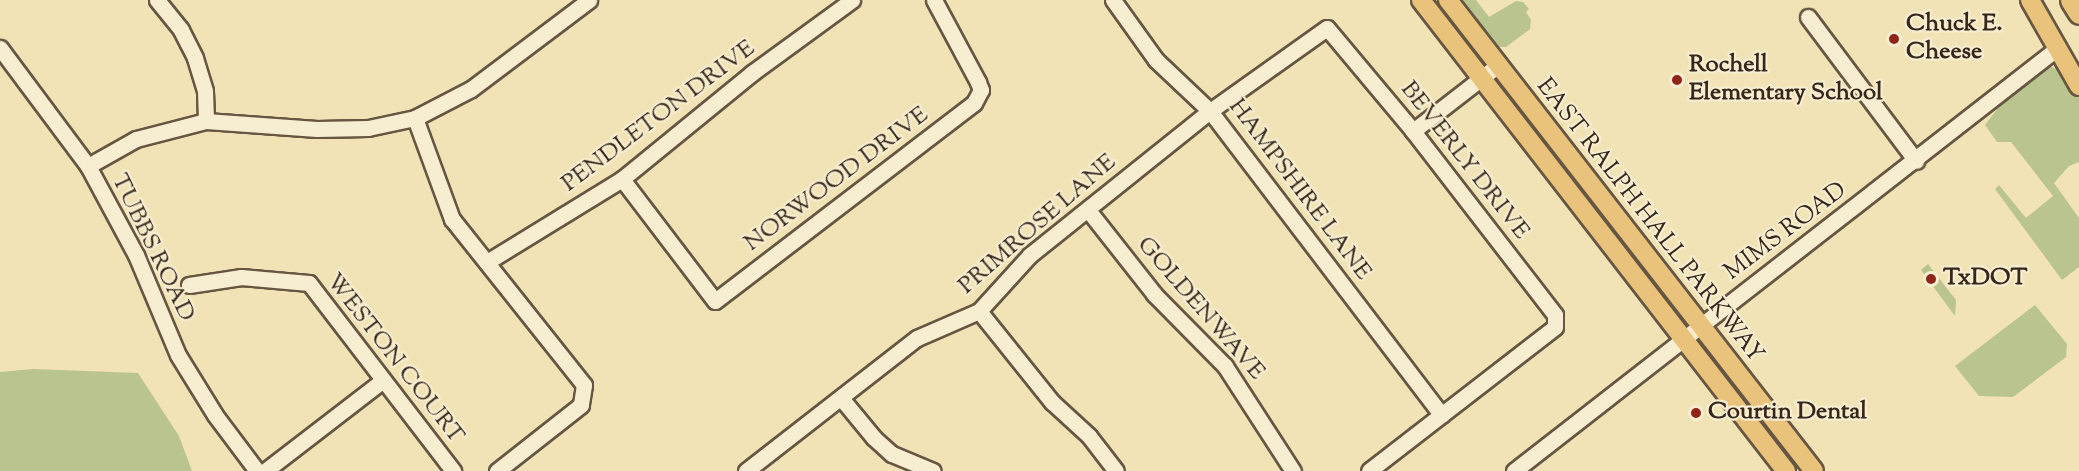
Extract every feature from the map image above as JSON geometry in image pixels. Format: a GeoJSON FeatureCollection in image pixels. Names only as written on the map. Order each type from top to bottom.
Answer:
{"type":"FeatureCollection","features":[{"type":"Feature","properties":{"kind":"highway"},"geometry":{"type":"LineString","coordinates":[[2071,0],[2079,14]]}},
{"type":"Feature","properties":{"kind":"main road","name":"EAST RALPH HALL PARKWAY"},"geometry":{"type":"LineString","coordinates":[[1421,0],[1786,471]]}},
{"type":"Feature","properties":{"kind":"main road","name":"EAST RALPH HALL PARKWAY"},"geometry":{"type":"LineString","coordinates":[[1448,0],[1814,471]]}},
{"type":"Feature","properties":{"kind":"main road"},"geometry":{"type":"LineString","coordinates":[[2030,0],[2055,50],[2079,86]]}},
{"type":"Feature","properties":{"kind":"street"},"geometry":{"type":"LineString","coordinates":[[157,0],[181,30],[195,57],[205,91],[206,121]]}},
{"type":"Feature","properties":{"kind":"street"},"geometry":{"type":"LineString","coordinates":[[88,166],[136,139],[206,121],[316,129],[368,128],[415,118],[471,89],[589,0]]}},
{"type":"Feature","properties":{"kind":"street","name":"PENDLETON DRIVE"},"geometry":{"type":"LineString","coordinates":[[487,262],[622,179],[752,73],[852,0]]}},
{"type":"Feature","properties":{"kind":"street","name":"NORWOOD DRIVE"},"geometry":{"type":"LineString","coordinates":[[622,179],[715,301],[974,103],[981,90],[934,0]]}},
{"type":"Feature","properties":{"kind":"street","name":"HAMPSHIRE LANE"},"geometry":{"type":"LineString","coordinates":[[1113,0],[1156,60],[1210,111],[1442,415]]}},
{"type":"Feature","properties":{"kind":"street"},"geometry":{"type":"LineString","coordinates":[[1808,16],[1817,34],[1916,161]]}},
{"type":"Feature","properties":{"kind":"street","name":"PRIMROSE LANE"},"geometry":{"type":"LineString","coordinates":[[746,471],[916,338],[980,311],[1030,255],[1210,111],[1327,28]]}},
{"type":"Feature","properties":{"kind":"street","name":"BEVERLY DRIVE"},"geometry":{"type":"LineString","coordinates":[[1327,28],[1413,131],[1555,315],[1555,327],[1442,415]]}},
{"type":"Feature","properties":{"kind":"street","name":"TUBBS ROAD"},"geometry":{"type":"LineString","coordinates":[[0,48],[88,166],[136,255],[178,355],[215,415],[257,471]]}},
{"type":"Feature","properties":{"kind":"street","name":"MIMS ROAD"},"geometry":{"type":"LineString","coordinates":[[1514,471],[1916,161],[2055,50]]}},
{"type":"Feature","properties":{"kind":"street"},"geometry":{"type":"LineString","coordinates":[[1413,131],[1498,65]]}},
{"type":"Feature","properties":{"kind":"street"},"geometry":{"type":"LineString","coordinates":[[415,118],[452,219],[584,385],[581,405],[497,471]]}},
{"type":"Feature","properties":{"kind":"street","name":"GOLDENWAVE"},"geometry":{"type":"LineString","coordinates":[[1088,210],[1154,294],[1225,366],[1293,471]]}},
{"type":"Feature","properties":{"kind":"street","name":"WESTON COURT"},"geometry":{"type":"LineString","coordinates":[[189,285],[241,277],[309,283],[453,471]]}},
{"type":"Feature","properties":{"kind":"street"},"geometry":{"type":"LineString","coordinates":[[980,311],[1052,402],[1089,436],[1116,471]]}},
{"type":"Feature","properties":{"kind":"street"},"geometry":{"type":"LineString","coordinates":[[265,471],[383,380]]}},
{"type":"Feature","properties":{"kind":"street"},"geometry":{"type":"LineString","coordinates":[[841,398],[874,438],[892,454],[933,471]]}},
{"type":"Feature","properties":{"kind":"street"},"geometry":{"type":"LineString","coordinates":[[1369,471],[1442,415]]}},
{"type":"Feature","properties":{"kind":"green space"},"geometry":{"type":"Polygon","coordinates":[[[1463,0],[1476,0],[1489,17],[1516,1],[1523,2],[1529,9],[1526,12],[1531,20],[1530,29],[1506,47],[1499,47],[1463,0]]]}},
{"type":"Feature","properties":{"kind":"green space"},"geometry":{"type":"Polygon","coordinates":[[[2047,65],[2061,71],[2079,95],[2079,162],[2069,166],[2054,183],[2079,218],[2079,267],[2062,280],[1995,189],[1999,185],[2026,218],[2053,196],[2011,142],[1997,142],[1985,125],[2026,72],[2047,65]]]}},
{"type":"Feature","properties":{"kind":"green space"},"geometry":{"type":"Polygon","coordinates":[[[1928,264],[1956,300],[1955,316],[1921,270],[1928,264]]]}},
{"type":"Feature","properties":{"kind":"green space"},"geometry":{"type":"Polygon","coordinates":[[[2035,305],[2067,344],[2066,357],[2013,397],[1979,396],[1955,366],[2035,305]]]}},
{"type":"Feature","properties":{"kind":"green space"},"geometry":{"type":"Polygon","coordinates":[[[33,369],[138,373],[179,436],[192,471],[0,471],[0,372],[33,369]]]}},
{"type":"Feature","properties":{"kind":"place","name":"Chuck E. Cheese"},"geometry":{"type":"Point","coordinates":[1894,39]}},
{"type":"Feature","properties":{"kind":"place","name":"Rochell Elementary School"},"geometry":{"type":"Point","coordinates":[1677,80]}},
{"type":"Feature","properties":{"kind":"place","name":"TxDOT"},"geometry":{"type":"Point","coordinates":[1931,279]}},
{"type":"Feature","properties":{"kind":"place","name":"Courtin Dental"},"geometry":{"type":"Point","coordinates":[1696,413]}}]}
